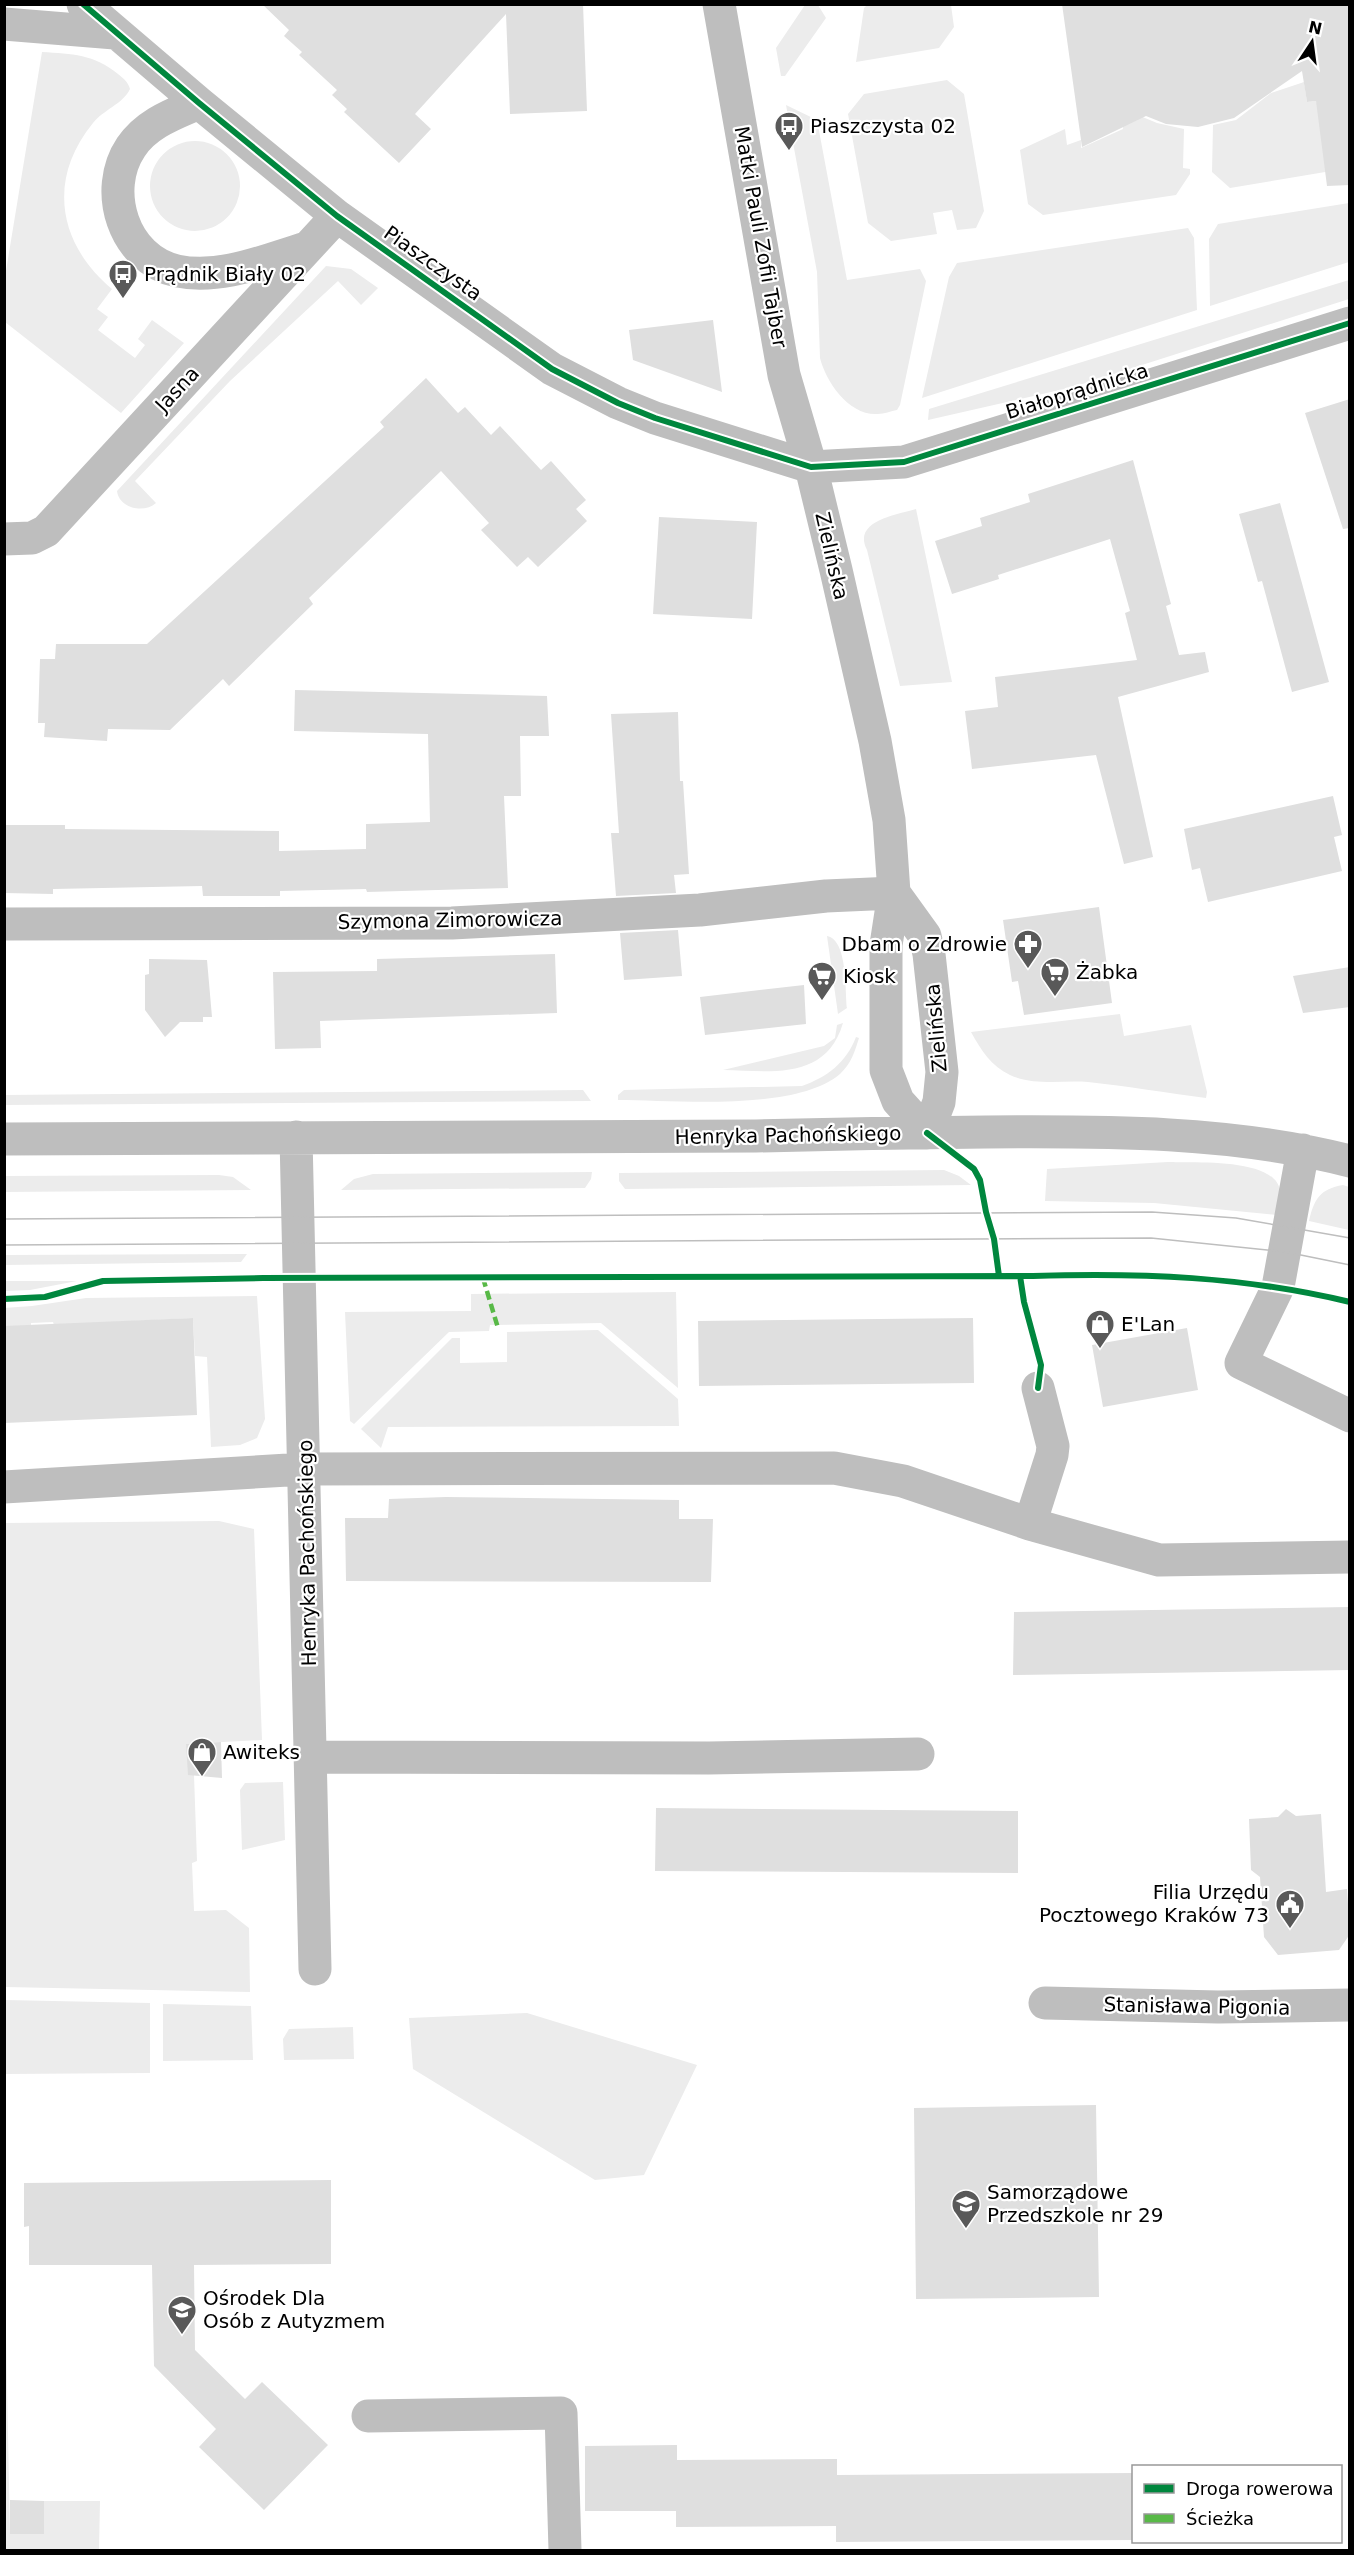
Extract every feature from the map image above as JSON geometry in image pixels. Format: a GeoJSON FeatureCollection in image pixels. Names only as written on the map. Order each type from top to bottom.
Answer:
{"type":"FeatureCollection","features":[{"type":"Feature","properties":{"kind":"street","name":"Piaszczysta"},"geometry":{"type":"LineString","coordinates":[[83,4],[337,216],[552,369],[655,418],[811,467]]}},
{"type":"Feature","properties":{"kind":"street","name":"Matki Pauli Zofii Tajber"},"geometry":{"type":"LineString","coordinates":[[719,4],[784,375],[811,467]]}},
{"type":"Feature","properties":{"kind":"street"},"geometry":{"type":"LineString","coordinates":[[4,24],[116,33]]}},
{"type":"Feature","properties":{"kind":"street"},"geometry":{"type":"LineString","coordinates":[[199,103],[145,130],[131,147],[120,169],[117,188],[119,212],[130,237],[151,259],[176,271],[205,273],[235,269],[308,247]]}},
{"type":"Feature","properties":{"kind":"street","name":"Jasna"},"geometry":{"type":"LineString","coordinates":[[4,539],[32,538],[46,531],[337,216]]}},
{"type":"Feature","properties":{"kind":"street","name":"Białoprądnicka"},"geometry":{"type":"LineString","coordinates":[[811,467],[904,462],[1350,323]]}},
{"type":"Feature","properties":{"kind":"street","name":"Zielińska"},"geometry":{"type":"LineString","coordinates":[[811,467],[874,741],[889,820],[894,892],[885,945],[886,1070],[898,1101],[927,1133],[939,1102],[942,1072],[931,965],[925,936],[894,892]]}},
{"type":"Feature","properties":{"kind":"street","name":"Szymona Zimorowicza"},"geometry":{"type":"LineString","coordinates":[[4,924],[452,923],[700,910],[826,896],[894,892]]}},
{"type":"Feature","properties":{"kind":"street","name":"Henryka Pachońskiego"},"geometry":{"type":"LineString","coordinates":[[4,1139],[605,1138],[1034,1131],[1177,1135],[1304,1150],[1350,1161]]}},
{"type":"Feature","properties":{"kind":"street","name":"Henryka Pachońskiego"},"geometry":{"type":"LineString","coordinates":[[296,1137],[315,1969]]}},
{"type":"Feature","properties":{"kind":"street"},"geometry":{"type":"LineString","coordinates":[[1304,1150],[1278,1287],[1241,1363],[1350,1416]]}},
{"type":"Feature","properties":{"kind":"street"},"geometry":{"type":"LineString","coordinates":[[1030,1524],[1052,1455],[1052,1436],[1038,1388]]}},
{"type":"Feature","properties":{"kind":"street"},"geometry":{"type":"LineString","coordinates":[[4,1487],[304,1469],[834,1468],[903,1481],[1030,1524],[1159,1560],[1350,1557]]}},
{"type":"Feature","properties":{"kind":"street"},"geometry":{"type":"LineString","coordinates":[[311,1758],[709,1758],[918,1754]]}},
{"type":"Feature","properties":{"kind":"street","name":"Stanisława Pigonia"},"geometry":{"type":"LineString","coordinates":[[1045,2003],[1218,2007],[1350,2006]]}},
{"type":"Feature","properties":{"kind":"street"},"geometry":{"type":"LineString","coordinates":[[368,2416],[561,2412],[565,2550]]}},
{"type":"Feature","properties":{"kind":"shaded area"},"geometry":{"type":"Polygon","coordinates":[[[805,5],[818,5],[826,18],[785,76],[781,76],[776,48],[805,5]]]}},
{"type":"Feature","properties":{"kind":"shaded area"},"geometry":{"type":"Polygon","coordinates":[[[867,5],[951,5],[954,27],[939,48],[856,62],[864,8],[867,5]]]}},
{"type":"Feature","properties":{"kind":"shaded area"},"geometry":{"type":"Polygon","coordinates":[[[42,52],[73,55],[100,62],[122,77],[130,89],[123,99],[97,118],[78,144],[69,166],[65,188],[65,210],[70,231],[80,252],[94,271],[112,289],[97,309],[108,317],[98,330],[135,358],[145,345],[138,339],[152,320],[184,343],[121,413],[5,322],[5,277],[42,52]]]}},
{"type":"Feature","properties":{"kind":"shaded area"},"geometry":{"type":"Polygon","coordinates":[[[947,80],[964,94],[984,211],[976,228],[957,230],[952,210],[933,213],[937,234],[891,241],[868,223],[848,114],[864,94],[947,80]]]}},
{"type":"Feature","properties":{"kind":"shaded area"},"geometry":{"type":"Polygon","coordinates":[[[1304,82],[1307,102],[1316,101],[1349,168],[1230,188],[1212,172],[1213,125],[1236,120],[1271,93],[1304,82]]]}},
{"type":"Feature","properties":{"kind":"shaded area"},"geometry":{"type":"Polygon","coordinates":[[[786,105],[817,120],[847,280],[920,269],[926,281],[900,405],[897,410],[878,414],[858,409],[840,396],[823,367],[820,358],[817,272],[786,105]]]}},
{"type":"Feature","properties":{"kind":"shaded area"},"geometry":{"type":"Polygon","coordinates":[[[1121,108],[1157,123],[1184,129],[1183,168],[1190,169],[1190,174],[1176,195],[1043,215],[1028,204],[1020,150],[1065,129],[1067,145],[1081,140],[1081,148],[1123,129],[1121,108]]]}},
{"type":"Feature","properties":{"kind":"shaded area"},"geometry":{"type":"Polygon","coordinates":[[[195,141],[212,145],[227,154],[236,169],[240,186],[236,203],[227,218],[212,227],[195,231],[178,227],[163,218],[154,203],[150,186],[154,169],[163,154],[178,145],[195,141]]]}},
{"type":"Feature","properties":{"kind":"shaded area"},"geometry":{"type":"Polygon","coordinates":[[[1349,203],[1349,262],[1210,306],[1209,239],[1218,224],[1349,203]]]}},
{"type":"Feature","properties":{"kind":"shaded area"},"geometry":{"type":"Polygon","coordinates":[[[1188,228],[1194,238],[1197,310],[922,398],[949,277],[957,263],[1188,228]]]}},
{"type":"Feature","properties":{"kind":"shaded area"},"geometry":{"type":"Polygon","coordinates":[[[326,266],[351,269],[378,288],[361,305],[338,281],[230,381],[135,481],[156,503],[139,509],[122,502],[117,491],[326,266]]]}},
{"type":"Feature","properties":{"kind":"shaded area"},"geometry":{"type":"Polygon","coordinates":[[[1349,280],[1349,299],[1073,387],[928,420],[929,409],[1349,280]]]}},
{"type":"Feature","properties":{"kind":"shaded area"},"geometry":{"type":"Polygon","coordinates":[[[916,509],[952,682],[900,686],[864,540],[866,532],[878,521],[916,509]]]}},
{"type":"Feature","properties":{"kind":"shaded area"},"geometry":{"type":"Polygon","coordinates":[[[827,936],[839,947],[844,967],[847,1008],[838,1014],[827,936]]]}},
{"type":"Feature","properties":{"kind":"shaded area"},"geometry":{"type":"Polygon","coordinates":[[[1120,1014],[1124,1036],[1191,1025],[1207,1092],[1206,1098],[1117,1085],[1088,1082],[1039,1082],[1019,1078],[1003,1071],[992,1062],[971,1032],[1120,1014]]]}},
{"type":"Feature","properties":{"kind":"shaded area"},"geometry":{"type":"Polygon","coordinates":[[[843,1023],[835,1042],[824,1055],[810,1064],[778,1071],[723,1070],[824,1046],[835,1038],[837,1025],[843,1023]]]}},
{"type":"Feature","properties":{"kind":"shaded area"},"geometry":{"type":"Polygon","coordinates":[[[856,1037],[859,1038],[852,1057],[840,1074],[820,1086],[794,1094],[734,1101],[618,1100],[618,1095],[624,1090],[802,1086],[835,1068],[847,1054],[856,1037]]]}},
{"type":"Feature","properties":{"kind":"shaded area"},"geometry":{"type":"Polygon","coordinates":[[[583,1090],[591,1101],[4,1105],[5,1095],[583,1090]]]}},
{"type":"Feature","properties":{"kind":"shaded area"},"geometry":{"type":"Polygon","coordinates":[[[1168,1162],[1231,1164],[1264,1172],[1275,1180],[1280,1191],[1277,1215],[1154,1203],[1045,1201],[1047,1169],[1168,1162]]]}},
{"type":"Feature","properties":{"kind":"shaded area"},"geometry":{"type":"Polygon","coordinates":[[[944,1170],[959,1176],[971,1185],[625,1189],[619,1181],[619,1173],[944,1170]]]}},
{"type":"Feature","properties":{"kind":"shaded area"},"geometry":{"type":"Polygon","coordinates":[[[592,1172],[591,1179],[585,1188],[341,1190],[354,1179],[373,1174],[592,1172]]]}},
{"type":"Feature","properties":{"kind":"shaded area"},"geometry":{"type":"Polygon","coordinates":[[[219,1175],[233,1177],[251,1190],[5,1192],[5,1176],[219,1175]]]}},
{"type":"Feature","properties":{"kind":"shaded area"},"geometry":{"type":"Polygon","coordinates":[[[1343,1185],[1349,1187],[1349,1230],[1309,1221],[1319,1196],[1329,1189],[1343,1185]]]}},
{"type":"Feature","properties":{"kind":"shaded area"},"geometry":{"type":"Polygon","coordinates":[[[247,1254],[241,1262],[4,1265],[5,1255],[247,1254]]]}},
{"type":"Feature","properties":{"kind":"shaded area"},"geometry":{"type":"Polygon","coordinates":[[[5,1281],[77,1281],[30,1290],[5,1291],[5,1281]]]}},
{"type":"Feature","properties":{"kind":"shaded area"},"geometry":{"type":"Polygon","coordinates":[[[676,1292],[678,1388],[601,1323],[490,1325],[489,1331],[449,1332],[354,1424],[350,1421],[345,1312],[471,1311],[471,1294],[676,1292]]]}},
{"type":"Feature","properties":{"kind":"shaded area"},"geometry":{"type":"Polygon","coordinates":[[[257,1296],[265,1419],[257,1438],[240,1445],[211,1447],[207,1357],[195,1356],[193,1318],[54,1325],[53,1322],[31,1323],[31,1326],[5,1326],[4,1308],[86,1298],[257,1296]]]}},
{"type":"Feature","properties":{"kind":"shaded area"},"geometry":{"type":"Polygon","coordinates":[[[598,1330],[678,1399],[679,1426],[388,1427],[381,1448],[361,1429],[452,1338],[460,1338],[460,1363],[507,1362],[507,1332],[598,1330]]]}},
{"type":"Feature","properties":{"kind":"shaded area"},"geometry":{"type":"Polygon","coordinates":[[[219,1521],[254,1529],[262,1740],[186,1744],[194,1775],[197,1861],[192,1863],[194,1911],[226,1910],[249,1928],[250,1992],[5,1987],[5,1523],[219,1521]]]}},
{"type":"Feature","properties":{"kind":"shaded area"},"geometry":{"type":"Polygon","coordinates":[[[283,1782],[285,1840],[242,1850],[240,1790],[245,1783],[283,1782]]]}},
{"type":"Feature","properties":{"kind":"shaded area"},"geometry":{"type":"Polygon","coordinates":[[[5,2000],[150,2003],[150,2073],[5,2074],[5,2000]]]}},
{"type":"Feature","properties":{"kind":"shaded area"},"geometry":{"type":"Polygon","coordinates":[[[163,2004],[251,2006],[253,2060],[163,2061],[163,2004]]]}},
{"type":"Feature","properties":{"kind":"shaded area"},"geometry":{"type":"Polygon","coordinates":[[[527,2013],[697,2065],[644,2175],[595,2180],[413,2069],[409,2018],[527,2013]]]}},
{"type":"Feature","properties":{"kind":"shaded area"},"geometry":{"type":"Polygon","coordinates":[[[353,2027],[354,2059],[284,2060],[283,2039],[289,2029],[353,2027]]]}},
{"type":"Feature","properties":{"kind":"shaded area"},"geometry":{"type":"Polygon","coordinates":[[[4,2233],[10,2534],[44,2534],[44,2501],[100,2501],[99,2550],[5,2550],[4,2233]]]}},
{"type":"Feature","properties":{"kind":"building"},"geometry":{"type":"Polygon","coordinates":[[[262,4],[583,4],[587,111],[510,114],[506,14],[415,114],[431,129],[399,163],[344,112],[347,109],[332,95],[337,90],[299,55],[302,52],[284,36],[289,30],[262,4]]]}},
{"type":"Feature","properties":{"kind":"building"},"geometry":{"type":"Polygon","coordinates":[[[1062,4],[1350,4],[1350,185],[1327,186],[1316,101],[1307,102],[1302,71],[1234,118],[1198,127],[1166,124],[1146,116],[1082,147],[1062,4]]]}},
{"type":"Feature","properties":{"kind":"building"},"geometry":{"type":"Polygon","coordinates":[[[713,320],[722,392],[633,360],[629,330],[713,320]]]}},
{"type":"Feature","properties":{"kind":"building"},"geometry":{"type":"Polygon","coordinates":[[[426,378],[458,413],[465,407],[491,435],[500,426],[541,470],[551,461],[586,500],[576,509],[587,521],[538,567],[528,557],[517,567],[481,530],[489,523],[441,471],[309,598],[313,604],[229,686],[223,679],[170,730],[108,729],[107,741],[44,737],[45,723],[38,723],[40,659],[55,659],[56,644],[147,644],[384,427],[380,422],[426,378]]]}},
{"type":"Feature","properties":{"kind":"building"},"geometry":{"type":"Polygon","coordinates":[[[1350,399],[1350,528],[1343,529],[1305,413],[1350,399]]]}},
{"type":"Feature","properties":{"kind":"building"},"geometry":{"type":"Polygon","coordinates":[[[1133,460],[1171,604],[1166,606],[1179,655],[1205,652],[1209,672],[1118,697],[1153,857],[1124,864],[1096,755],[972,769],[965,711],[998,707],[995,677],[1137,660],[1125,613],[1130,611],[1110,539],[998,575],[999,579],[952,594],[935,541],[982,526],[980,518],[1030,502],[1028,494],[1133,460]]]}},
{"type":"Feature","properties":{"kind":"building"},"geometry":{"type":"Polygon","coordinates":[[[1280,503],[1329,682],[1292,692],[1262,581],[1258,582],[1239,514],[1280,503]]]}},
{"type":"Feature","properties":{"kind":"building"},"geometry":{"type":"Polygon","coordinates":[[[659,517],[757,522],[752,619],[653,614],[659,517]]]}},
{"type":"Feature","properties":{"kind":"building"},"geometry":{"type":"Polygon","coordinates":[[[295,690],[547,696],[549,736],[520,736],[521,796],[504,796],[508,888],[367,892],[366,889],[280,891],[280,896],[203,896],[202,886],[53,889],[53,894],[4,893],[4,825],[65,825],[65,829],[279,831],[279,851],[366,849],[366,824],[430,822],[428,734],[294,731],[295,690]]]}},
{"type":"Feature","properties":{"kind":"building"},"geometry":{"type":"Polygon","coordinates":[[[678,712],[680,781],[683,781],[689,874],[674,875],[676,893],[616,896],[611,833],[619,833],[611,714],[678,712]]]}},
{"type":"Feature","properties":{"kind":"building"},"geometry":{"type":"Polygon","coordinates":[[[1333,796],[1342,835],[1334,837],[1342,871],[1208,902],[1200,868],[1192,870],[1184,829],[1333,796]]]}},
{"type":"Feature","properties":{"kind":"building"},"geometry":{"type":"Polygon","coordinates":[[[1099,907],[1112,1003],[1024,1015],[1018,981],[1012,982],[1003,920],[1099,907]]]}},
{"type":"Feature","properties":{"kind":"building"},"geometry":{"type":"Polygon","coordinates":[[[678,930],[682,976],[624,980],[620,933],[678,930]]]}},
{"type":"Feature","properties":{"kind":"building"},"geometry":{"type":"Polygon","coordinates":[[[555,954],[557,1013],[320,1021],[321,1048],[275,1049],[273,972],[377,971],[377,959],[555,954]]]}},
{"type":"Feature","properties":{"kind":"building"},"geometry":{"type":"Polygon","coordinates":[[[149,959],[207,960],[212,1017],[203,1017],[203,1022],[180,1022],[165,1037],[145,1010],[145,975],[149,974],[149,959]]]}},
{"type":"Feature","properties":{"kind":"building"},"geometry":{"type":"Polygon","coordinates":[[[1350,967],[1350,1007],[1303,1013],[1293,976],[1350,967]]]}},
{"type":"Feature","properties":{"kind":"building"},"geometry":{"type":"Polygon","coordinates":[[[804,985],[806,1024],[705,1035],[700,997],[804,985]]]}},
{"type":"Feature","properties":{"kind":"building"},"geometry":{"type":"Polygon","coordinates":[[[193,1318],[197,1415],[4,1423],[4,1326],[193,1318]]]}},
{"type":"Feature","properties":{"kind":"building"},"geometry":{"type":"Polygon","coordinates":[[[973,1318],[974,1383],[699,1386],[698,1321],[973,1318]]]}},
{"type":"Feature","properties":{"kind":"building"},"geometry":{"type":"Polygon","coordinates":[[[1187,1328],[1198,1390],[1103,1407],[1092,1345],[1187,1328]]]}},
{"type":"Feature","properties":{"kind":"building"},"geometry":{"type":"Polygon","coordinates":[[[446,1497],[679,1500],[679,1519],[713,1519],[711,1582],[346,1581],[345,1518],[388,1518],[389,1499],[446,1497]]]}},
{"type":"Feature","properties":{"kind":"building"},"geometry":{"type":"Polygon","coordinates":[[[1350,1607],[1350,1670],[1013,1675],[1014,1612],[1350,1607]]]}},
{"type":"Feature","properties":{"kind":"building"},"geometry":{"type":"Polygon","coordinates":[[[221,1742],[222,1778],[188,1775],[186,1744],[221,1742]]]}},
{"type":"Feature","properties":{"kind":"building"},"geometry":{"type":"Polygon","coordinates":[[[656,1808],[1018,1811],[1018,1873],[655,1871],[656,1808]]]}},
{"type":"Feature","properties":{"kind":"building"},"geometry":{"type":"Polygon","coordinates":[[[1286,1809],[1296,1816],[1321,1814],[1326,1892],[1347,1889],[1350,1934],[1339,1950],[1278,1955],[1264,1937],[1260,1877],[1251,1870],[1249,1819],[1278,1817],[1286,1809]]]}},
{"type":"Feature","properties":{"kind":"building"},"geometry":{"type":"Polygon","coordinates":[[[1096,2105],[1099,2297],[916,2299],[914,2108],[1096,2105]]]}},
{"type":"Feature","properties":{"kind":"building"},"geometry":{"type":"Polygon","coordinates":[[[331,2180],[331,2264],[194,2265],[195,2350],[245,2399],[262,2382],[328,2445],[264,2510],[199,2447],[216,2429],[154,2366],[152,2265],[29,2265],[29,2226],[24,2227],[24,2183],[331,2180]]]}},
{"type":"Feature","properties":{"kind":"building"},"geometry":{"type":"Polygon","coordinates":[[[677,2445],[677,2460],[837,2459],[837,2475],[1132,2473],[1132,2540],[836,2542],[836,2526],[676,2527],[676,2511],[585,2511],[585,2446],[677,2445]]]}},
{"type":"Feature","properties":{"kind":"building"},"geometry":{"type":"Polygon","coordinates":[[[10,2500],[44,2501],[44,2534],[10,2534],[10,2500]]]}},
{"type":"Feature","properties":{"kind":"tram line"},"geometry":{"type":"LineString","coordinates":[[4,1219],[1152,1212],[1236,1218],[1350,1238]]}},
{"type":"Feature","properties":{"kind":"tram line"},"geometry":{"type":"LineString","coordinates":[[4,1245],[1151,1238],[1286,1252],[1350,1265]]}},
{"type":"Feature","properties":{"kind":"marked path"},"geometry":{"type":"LineString","coordinates":[[483,1278],[498,1328]]}},
{"type":"Feature","properties":{"kind":"cycle path"},"geometry":{"type":"LineString","coordinates":[[83,4],[337,216],[552,369],[618,403],[655,418],[811,467],[904,462],[1350,323]]}},
{"type":"Feature","properties":{"kind":"cycle path"},"geometry":{"type":"LineString","coordinates":[[927,1133],[974,1169],[980,1180],[994,1239],[999,1276]]}},
{"type":"Feature","properties":{"kind":"cycle path"},"geometry":{"type":"LineString","coordinates":[[4,1299],[45,1297],[103,1281],[263,1278],[1114,1275],[1231,1282],[1310,1293],[1350,1302]]}},
{"type":"Feature","properties":{"kind":"cycle path"},"geometry":{"type":"LineString","coordinates":[[1020,1276],[1024,1302],[1041,1365],[1038,1388]]}},
{"type":"Feature","properties":{"kind":"place","name":"Piaszczysta 02"},"geometry":{"type":"Point","coordinates":[789,152]}},
{"type":"Feature","properties":{"kind":"place","name":"Prądnik Biały 02"},"geometry":{"type":"Point","coordinates":[123,300]}},
{"type":"Feature","properties":{"kind":"place","name":"Dbam o Zdrowie"},"geometry":{"type":"Point","coordinates":[1028,970]}},
{"type":"Feature","properties":{"kind":"place","name":"Żabka"},"geometry":{"type":"Point","coordinates":[1055,998]}},
{"type":"Feature","properties":{"kind":"place","name":"Kiosk"},"geometry":{"type":"Point","coordinates":[822,1002]}},
{"type":"Feature","properties":{"kind":"place","name":"E'Lan"},"geometry":{"type":"Point","coordinates":[1100,1350]}},
{"type":"Feature","properties":{"kind":"place","name":"Awiteks"},"geometry":{"type":"Point","coordinates":[202,1778]}},
{"type":"Feature","properties":{"kind":"place","name":"Filia Urzędu Pocztowego Kraków 73"},"geometry":{"type":"Point","coordinates":[1290,1930]}},
{"type":"Feature","properties":{"kind":"place","name":"Samorządowe Przedszkole nr 29"},"geometry":{"type":"Point","coordinates":[966,2230]}},
{"type":"Feature","properties":{"kind":"place","name":"Ośrodek Dla Osób z Autyzmem"},"geometry":{"type":"Point","coordinates":[182,2336]}}]}
